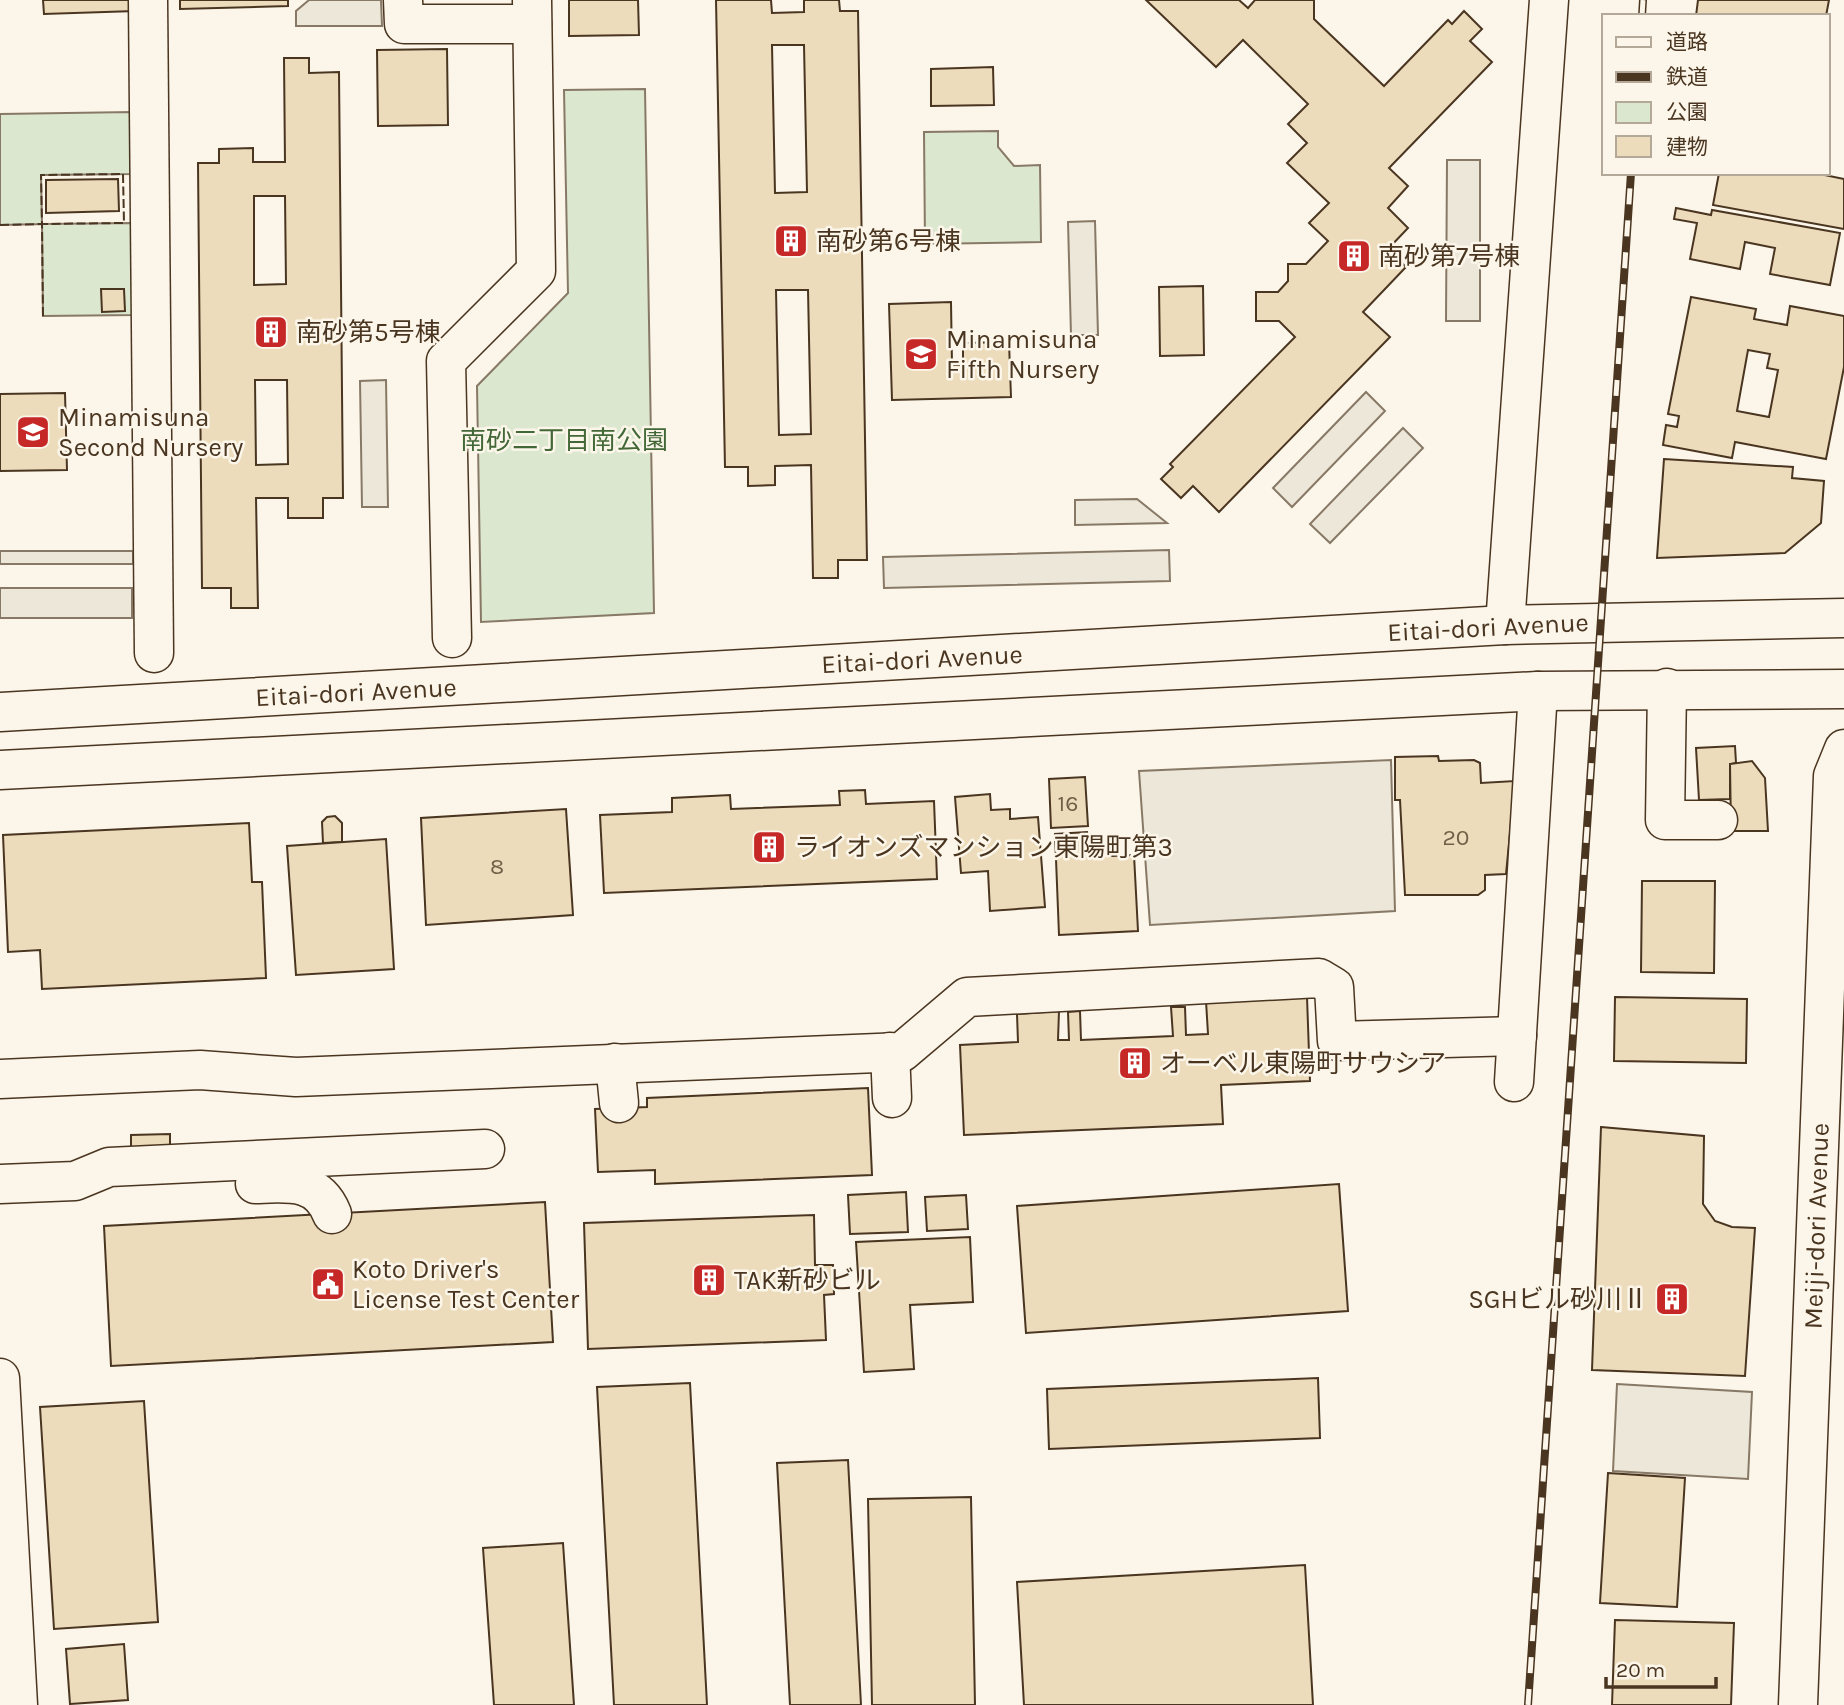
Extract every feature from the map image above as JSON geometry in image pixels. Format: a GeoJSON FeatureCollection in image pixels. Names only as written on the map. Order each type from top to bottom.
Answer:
{"type":"FeatureCollection","features":[{"type":"Feature","properties":{"kind":"main road"},"geometry":{"type":"LineString","coordinates":[[148,0],[154,653]]}},
{"type":"Feature","properties":{"kind":"main road"},"geometry":{"type":"LineString","coordinates":[[403,0],[404,24],[532,12],[536,271],[446,362],[452,638]]}},
{"type":"Feature","properties":{"kind":"main road"},"geometry":{"type":"LineString","coordinates":[[1505,625],[1549,0]]}},
{"type":"Feature","properties":{"kind":"main road","name":"Eitai-dori Avenue"},"geometry":{"type":"LineString","coordinates":[[0,712],[1505,625],[1844,618]]}},
{"type":"Feature","properties":{"kind":"main road"},"geometry":{"type":"LineString","coordinates":[[0,770],[1538,691],[1628,688],[1844,689]]}},
{"type":"Feature","properties":{"kind":"main road"},"geometry":{"type":"LineString","coordinates":[[1667,688],[1665,820],[1718,820]]}},
{"type":"Feature","properties":{"kind":"main road"},"geometry":{"type":"LineString","coordinates":[[1514,1082],[1538,691]]}},
{"type":"Feature","properties":{"kind":"main road","name":"Meiji-dori Avenue"},"geometry":{"type":"LineString","coordinates":[[1798,1705],[1833,776],[1844,749]]}},
{"type":"Feature","properties":{"kind":"main road"},"geometry":{"type":"LineString","coordinates":[[0,1079],[200,1070],[296,1077],[902,1052],[967,997],[1319,978],[1334,988],[1336,1041],[1517,1035]]}},
{"type":"Feature","properties":{"kind":"main road"},"geometry":{"type":"LineString","coordinates":[[890,1052],[892,1098]]}},
{"type":"Feature","properties":{"kind":"main road"},"geometry":{"type":"LineString","coordinates":[[615,1063],[619,1103]]}},
{"type":"Feature","properties":{"kind":"main road"},"geometry":{"type":"LineString","coordinates":[[0,1184],[75,1181],[108,1167],[485,1149]]}},
{"type":"Feature","properties":{"kind":"main road"},"geometry":{"type":"LineString","coordinates":[[153,1165],[153,1188],[304,1184],[322,1195],[332,1214]]}},
{"type":"Feature","properties":{"kind":"main road"},"geometry":{"type":"LineString","coordinates":[[0,1378],[18,1705]]}},
{"type":"Feature","properties":{"kind":"green space","name":"南砂二丁目南公園"},"geometry":{"type":"Polygon","coordinates":[[[645,89],[654,613],[481,622],[477,386],[568,293],[564,90],[645,89]]]}},
{"type":"Feature","properties":{"kind":"green space"},"geometry":{"type":"Polygon","coordinates":[[[132,112],[133,174],[41,175],[42,224],[0,225],[0,114],[132,112]]]}},
{"type":"Feature","properties":{"kind":"green space"},"geometry":{"type":"Polygon","coordinates":[[[998,131],[998,147],[1014,166],[1040,165],[1041,242],[925,244],[924,132],[998,131]]]}},
{"type":"Feature","properties":{"kind":"green space"},"geometry":{"type":"Polygon","coordinates":[[[133,223],[135,315],[43,316],[42,224],[133,223]]]}},
{"type":"Feature","properties":{"kind":"shaded area"},"geometry":{"type":"Polygon","coordinates":[[[309,0],[381,0],[382,26],[296,26],[296,11],[309,0]]]}},
{"type":"Feature","properties":{"kind":"shaded area"},"geometry":{"type":"Polygon","coordinates":[[[1447,160],[1480,160],[1480,321],[1446,321],[1447,160]]]}},
{"type":"Feature","properties":{"kind":"shaded area"},"geometry":{"type":"Polygon","coordinates":[[[1095,221],[1098,335],[1071,335],[1068,222],[1095,221]]]}},
{"type":"Feature","properties":{"kind":"shaded area"},"geometry":{"type":"Polygon","coordinates":[[[386,380],[388,507],[362,507],[360,381],[386,380]]]}},
{"type":"Feature","properties":{"kind":"shaded area"},"geometry":{"type":"Polygon","coordinates":[[[1366,392],[1385,411],[1292,507],[1273,488],[1366,392]]]}},
{"type":"Feature","properties":{"kind":"shaded area"},"geometry":{"type":"Polygon","coordinates":[[[1403,428],[1423,448],[1330,543],[1310,524],[1403,428]]]}},
{"type":"Feature","properties":{"kind":"shaded area"},"geometry":{"type":"Polygon","coordinates":[[[1137,499],[1167,523],[1075,525],[1075,500],[1137,499]]]}},
{"type":"Feature","properties":{"kind":"shaded area"},"geometry":{"type":"Polygon","coordinates":[[[1169,550],[1170,581],[884,588],[883,557],[1169,550]]]}},
{"type":"Feature","properties":{"kind":"shaded area"},"geometry":{"type":"Polygon","coordinates":[[[0,551],[133,551],[133,564],[0,564],[0,551]]]}},
{"type":"Feature","properties":{"kind":"shaded area"},"geometry":{"type":"Polygon","coordinates":[[[0,588],[132,588],[132,618],[0,618],[0,588]]]}},
{"type":"Feature","properties":{"kind":"shaded area"},"geometry":{"type":"Polygon","coordinates":[[[1391,760],[1395,911],[1150,925],[1139,771],[1391,760]]]}},
{"type":"Feature","properties":{"kind":"shaded area"},"geometry":{"type":"Polygon","coordinates":[[[1617,1384],[1752,1392],[1748,1479],[1613,1471],[1617,1384]]]}},
{"type":"Feature","properties":{"kind":"building"},"geometry":{"type":"Polygon","coordinates":[[[43,0],[135,0],[135,11],[44,14],[43,0]]]}},
{"type":"Feature","properties":{"kind":"building"},"geometry":{"type":"Polygon","coordinates":[[[180,0],[288,0],[288,6],[180,9],[180,0]]]}},
{"type":"Feature","properties":{"kind":"building"},"geometry":{"type":"Polygon","coordinates":[[[569,0],[638,0],[639,35],[569,36],[569,0]]]}},
{"type":"Feature","properties":{"kind":"building","name":"南砂第6号棟"},"geometry":{"type":"Polygon","coordinates":[[[716,0],[771,0],[772,13],[804,12],[804,0],[839,0],[840,11],[858,11],[867,560],[838,560],[838,578],[813,578],[811,465],[775,466],[775,485],[748,486],[748,467],[725,467],[716,0]],[[772,45],[775,193],[807,192],[804,45],[772,45]],[[776,290],[779,435],[811,434],[808,290],[776,290]]]}},
{"type":"Feature","properties":{"kind":"building","name":"南砂第7号棟"},"geometry":{"type":"Polygon","coordinates":[[[1146,0],[1239,0],[1248,8],[1255,0],[1314,0],[1314,19],[1384,86],[1448,20],[1452,24],[1464,11],[1482,29],[1470,41],[1492,62],[1389,168],[1408,186],[1388,208],[1408,228],[1388,249],[1406,267],[1363,312],[1390,337],[1219,512],[1193,486],[1181,498],[1161,479],[1173,467],[1170,464],[1295,337],[1279,321],[1256,321],[1256,292],[1278,292],[1288,281],[1288,264],[1306,264],[1328,241],[1309,223],[1329,203],[1287,163],[1307,143],[1288,124],[1308,104],[1243,40],[1216,67],[1146,0]]]}},
{"type":"Feature","properties":{"kind":"building"},"geometry":{"type":"Polygon","coordinates":[[[1698,0],[1829,0],[1826,14],[1696,14],[1698,0]]]}},
{"type":"Feature","properties":{"kind":"building"},"geometry":{"type":"Polygon","coordinates":[[[447,49],[448,125],[378,126],[377,50],[447,49]]]}},
{"type":"Feature","properties":{"kind":"building","name":"南砂第5号棟"},"geometry":{"type":"Polygon","coordinates":[[[284,58],[309,58],[309,73],[339,72],[343,498],[323,498],[323,518],[288,518],[288,498],[256,498],[258,608],[231,608],[231,588],[202,588],[198,163],[219,163],[219,149],[253,148],[253,162],[285,162],[284,58]],[[254,196],[254,285],[286,284],[285,196],[254,196]],[[255,380],[256,465],[288,464],[287,380],[255,380]]]}},
{"type":"Feature","properties":{"kind":"building"},"geometry":{"type":"Polygon","coordinates":[[[993,67],[994,105],[931,106],[931,69],[993,67]]]}},
{"type":"Feature","properties":{"kind":"building"},"geometry":{"type":"Polygon","coordinates":[[[1719,175],[1825,175],[1844,179],[1844,229],[1713,205],[1719,175]]]}},
{"type":"Feature","properties":{"kind":"building"},"geometry":{"type":"Polygon","coordinates":[[[118,179],[119,211],[46,213],[46,180],[118,179]]]}},
{"type":"Feature","properties":{"kind":"building"},"geometry":{"type":"Polygon","coordinates":[[[1676,208],[1711,215],[1712,210],[1840,233],[1830,285],[1770,274],[1775,248],[1745,242],[1740,269],[1690,259],[1697,223],[1674,219],[1676,208]]]}},
{"type":"Feature","properties":{"kind":"building"},"geometry":{"type":"Polygon","coordinates":[[[1203,286],[1204,355],[1160,356],[1159,287],[1203,286]]]}},
{"type":"Feature","properties":{"kind":"building"},"geometry":{"type":"Polygon","coordinates":[[[101,289],[124,289],[125,311],[102,312],[101,289]]]}},
{"type":"Feature","properties":{"kind":"building"},"geometry":{"type":"Polygon","coordinates":[[[1691,297],[1756,309],[1754,319],[1787,325],[1790,306],[1844,316],[1844,367],[1826,459],[1735,442],[1732,458],[1663,445],[1666,425],[1677,427],[1679,416],[1668,414],[1691,297]],[[1748,350],[1737,411],[1769,417],[1778,370],[1767,368],[1770,354],[1748,350]]]}},
{"type":"Feature","properties":{"kind":"building","name":"Minamisuna Fifth Nursery"},"geometry":{"type":"Polygon","coordinates":[[[951,302],[952,365],[963,365],[963,343],[1009,342],[1011,397],[892,400],[889,304],[951,302]]]}},
{"type":"Feature","properties":{"kind":"building","name":"Minamisuna Second Nursery"},"geometry":{"type":"Polygon","coordinates":[[[65,393],[67,470],[0,471],[0,394],[65,393]]]}},
{"type":"Feature","properties":{"kind":"building"},"geometry":{"type":"Polygon","coordinates":[[[1664,459],[1793,467],[1792,478],[1824,481],[1821,523],[1785,553],[1657,558],[1664,459]]]}},
{"type":"Feature","properties":{"kind":"building"},"geometry":{"type":"Polygon","coordinates":[[[1735,746],[1736,763],[1730,764],[1730,799],[1699,800],[1696,748],[1735,746]]]}},
{"type":"Feature","properties":{"kind":"building"},"geometry":{"type":"Polygon","coordinates":[[[1438,756],[1439,761],[1474,760],[1480,763],[1481,783],[1515,781],[1506,874],[1485,875],[1485,890],[1478,895],[1405,895],[1400,800],[1395,800],[1395,757],[1438,756]]]}},
{"type":"Feature","properties":{"kind":"building"},"geometry":{"type":"Polygon","coordinates":[[[1752,761],[1765,778],[1768,831],[1731,831],[1730,764],[1752,761]]]}},
{"type":"Feature","properties":{"kind":"building"},"geometry":{"type":"Polygon","coordinates":[[[1085,777],[1088,826],[1051,828],[1049,779],[1085,777]]]}},
{"type":"Feature","properties":{"kind":"building","name":"ライオンズマンション東陽町第3"},"geometry":{"type":"Polygon","coordinates":[[[865,790],[866,804],[934,801],[937,879],[604,893],[600,815],[672,812],[672,798],[730,795],[731,809],[840,805],[839,791],[865,790]]]}},
{"type":"Feature","properties":{"kind":"building"},"geometry":{"type":"Polygon","coordinates":[[[990,794],[991,810],[1010,809],[1010,819],[1038,817],[1045,907],[990,911],[988,871],[961,873],[955,797],[990,794]]]}},
{"type":"Feature","properties":{"kind":"building"},"geometry":{"type":"Polygon","coordinates":[[[566,809],[573,915],[426,925],[421,818],[566,809]]]}},
{"type":"Feature","properties":{"kind":"building"},"geometry":{"type":"Polygon","coordinates":[[[335,816],[342,823],[342,842],[323,843],[322,822],[327,817],[335,816]]]}},
{"type":"Feature","properties":{"kind":"building"},"geometry":{"type":"Polygon","coordinates":[[[249,823],[252,882],[262,882],[266,978],[42,989],[40,950],[8,952],[3,835],[249,823]]]}},
{"type":"Feature","properties":{"kind":"building"},"geometry":{"type":"Polygon","coordinates":[[[1087,832],[1089,846],[1111,845],[1112,856],[1134,855],[1138,931],[1059,935],[1055,834],[1087,832]]]}},
{"type":"Feature","properties":{"kind":"building"},"geometry":{"type":"Polygon","coordinates":[[[386,839],[394,969],[296,975],[287,846],[386,839]]]}},
{"type":"Feature","properties":{"kind":"building"},"geometry":{"type":"Polygon","coordinates":[[[1642,881],[1715,881],[1714,973],[1641,972],[1642,881]]]}},
{"type":"Feature","properties":{"kind":"building","name":"オーベル東陽町サウシア"},"geometry":{"type":"Polygon","coordinates":[[[1307,997],[1310,1081],[1221,1085],[1223,1124],[964,1135],[960,1045],[1018,1042],[1017,1014],[1059,1011],[1058,1040],[1069,1040],[1068,1012],[1080,1011],[1081,1040],[1173,1036],[1171,1007],[1185,1007],[1186,1035],[1208,1034],[1206,1001],[1307,997]]]}},
{"type":"Feature","properties":{"kind":"building"},"geometry":{"type":"Polygon","coordinates":[[[1615,997],[1747,999],[1746,1063],[1614,1061],[1615,997]]]}},
{"type":"Feature","properties":{"kind":"building"},"geometry":{"type":"Polygon","coordinates":[[[868,1088],[872,1175],[655,1184],[655,1170],[598,1172],[595,1109],[647,1107],[647,1098],[868,1088]]]}},
{"type":"Feature","properties":{"kind":"building","name":"SGHビル砂川Ⅱ"},"geometry":{"type":"Polygon","coordinates":[[[1601,1127],[1704,1136],[1703,1204],[1715,1221],[1732,1227],[1755,1228],[1745,1376],[1592,1370],[1601,1127]]]}},
{"type":"Feature","properties":{"kind":"building"},"geometry":{"type":"Polygon","coordinates":[[[170,1134],[170,1147],[131,1148],[131,1135],[170,1134]]]}},
{"type":"Feature","properties":{"kind":"building"},"geometry":{"type":"Polygon","coordinates":[[[1339,1184],[1348,1311],[1026,1333],[1017,1206],[1339,1184]]]}},
{"type":"Feature","properties":{"kind":"building"},"geometry":{"type":"Polygon","coordinates":[[[906,1192],[908,1232],[850,1234],[848,1195],[906,1192]]]}},
{"type":"Feature","properties":{"kind":"building"},"geometry":{"type":"Polygon","coordinates":[[[966,1195],[968,1229],[927,1231],[925,1197],[966,1195]]]}},
{"type":"Feature","properties":{"kind":"building","name":"Koto Driver's License Test Center"},"geometry":{"type":"Polygon","coordinates":[[[545,1202],[553,1342],[111,1366],[104,1226],[545,1202]]]}},
{"type":"Feature","properties":{"kind":"building","name":"TAK新砂ビル"},"geometry":{"type":"Polygon","coordinates":[[[814,1215],[815,1265],[833,1265],[834,1294],[824,1295],[826,1340],[588,1349],[584,1223],[814,1215]]]}},
{"type":"Feature","properties":{"kind":"building"},"geometry":{"type":"Polygon","coordinates":[[[970,1237],[973,1302],[910,1305],[914,1369],[864,1372],[856,1242],[970,1237]]]}},
{"type":"Feature","properties":{"kind":"building"},"geometry":{"type":"Polygon","coordinates":[[[1318,1378],[1320,1438],[1049,1449],[1047,1389],[1318,1378]]]}},
{"type":"Feature","properties":{"kind":"building"},"geometry":{"type":"Polygon","coordinates":[[[690,1383],[707,1705],[614,1705],[597,1387],[690,1383]]]}},
{"type":"Feature","properties":{"kind":"building"},"geometry":{"type":"Polygon","coordinates":[[[144,1401],[158,1622],[54,1629],[40,1407],[144,1401]]]}},
{"type":"Feature","properties":{"kind":"building"},"geometry":{"type":"Polygon","coordinates":[[[848,1460],[861,1705],[790,1705],[777,1463],[848,1460]]]}},
{"type":"Feature","properties":{"kind":"building"},"geometry":{"type":"Polygon","coordinates":[[[1608,1473],[1685,1478],[1677,1607],[1600,1603],[1608,1473]]]}},
{"type":"Feature","properties":{"kind":"building"},"geometry":{"type":"Polygon","coordinates":[[[971,1497],[975,1705],[872,1705],[868,1499],[971,1497]]]}},
{"type":"Feature","properties":{"kind":"building"},"geometry":{"type":"Polygon","coordinates":[[[563,1543],[574,1705],[494,1705],[483,1548],[563,1543]]]}},
{"type":"Feature","properties":{"kind":"building"},"geometry":{"type":"Polygon","coordinates":[[[1305,1565],[1313,1705],[1024,1705],[1017,1582],[1305,1565]]]}},
{"type":"Feature","properties":{"kind":"building"},"geometry":{"type":"Polygon","coordinates":[[[1615,1620],[1734,1623],[1731,1705],[1612,1705],[1615,1620]]]}},
{"type":"Feature","properties":{"kind":"building"},"geometry":{"type":"Polygon","coordinates":[[[124,1644],[128,1700],[70,1704],[66,1649],[124,1644]]]}},
{"type":"Feature","properties":{"kind":"railway"},"geometry":{"type":"LineString","coordinates":[[1642,14],[1643,0]]}},
{"type":"Feature","properties":{"kind":"railway"},"geometry":{"type":"LineString","coordinates":[[1528,1705],[1631,175]]}},
{"type":"Feature","properties":{"kind":"fence"},"geometry":{"type":"LineString","coordinates":[[123,174],[124,223],[42,224],[41,175],[123,174]]}},
{"type":"Feature","properties":{"kind":"fence"},"geometry":{"type":"LineString","coordinates":[[0,225],[42,224],[43,316]]}},
{"type":"Feature","properties":{"kind":"place","name":"南砂第6号棟"},"geometry":{"type":"Point","coordinates":[791,241]}},
{"type":"Feature","properties":{"kind":"place","name":"南砂第7号棟"},"geometry":{"type":"Point","coordinates":[1354,256]}},
{"type":"Feature","properties":{"kind":"place","name":"南砂第5号棟"},"geometry":{"type":"Point","coordinates":[271,332]}},
{"type":"Feature","properties":{"kind":"place","name":"Minamisuna Fifth Nursery"},"geometry":{"type":"Point","coordinates":[921,354]}},
{"type":"Feature","properties":{"kind":"place","name":"Minamisuna Second Nursery"},"geometry":{"type":"Point","coordinates":[33,432]}},
{"type":"Feature","properties":{"kind":"place","name":"ライオンズマンション東陽町第3"},"geometry":{"type":"Point","coordinates":[769,847]}},
{"type":"Feature","properties":{"kind":"place","name":"オーベル東陽町サウシア"},"geometry":{"type":"Point","coordinates":[1135,1063]}},
{"type":"Feature","properties":{"kind":"place","name":"TAK新砂ビル"},"geometry":{"type":"Point","coordinates":[709,1280]}},
{"type":"Feature","properties":{"kind":"place","name":"Koto Driver's License Test Center"},"geometry":{"type":"Point","coordinates":[328,1284]}},
{"type":"Feature","properties":{"kind":"place","name":"SGHビル砂川Ⅱ"},"geometry":{"type":"Point","coordinates":[1672,1299]}}]}
